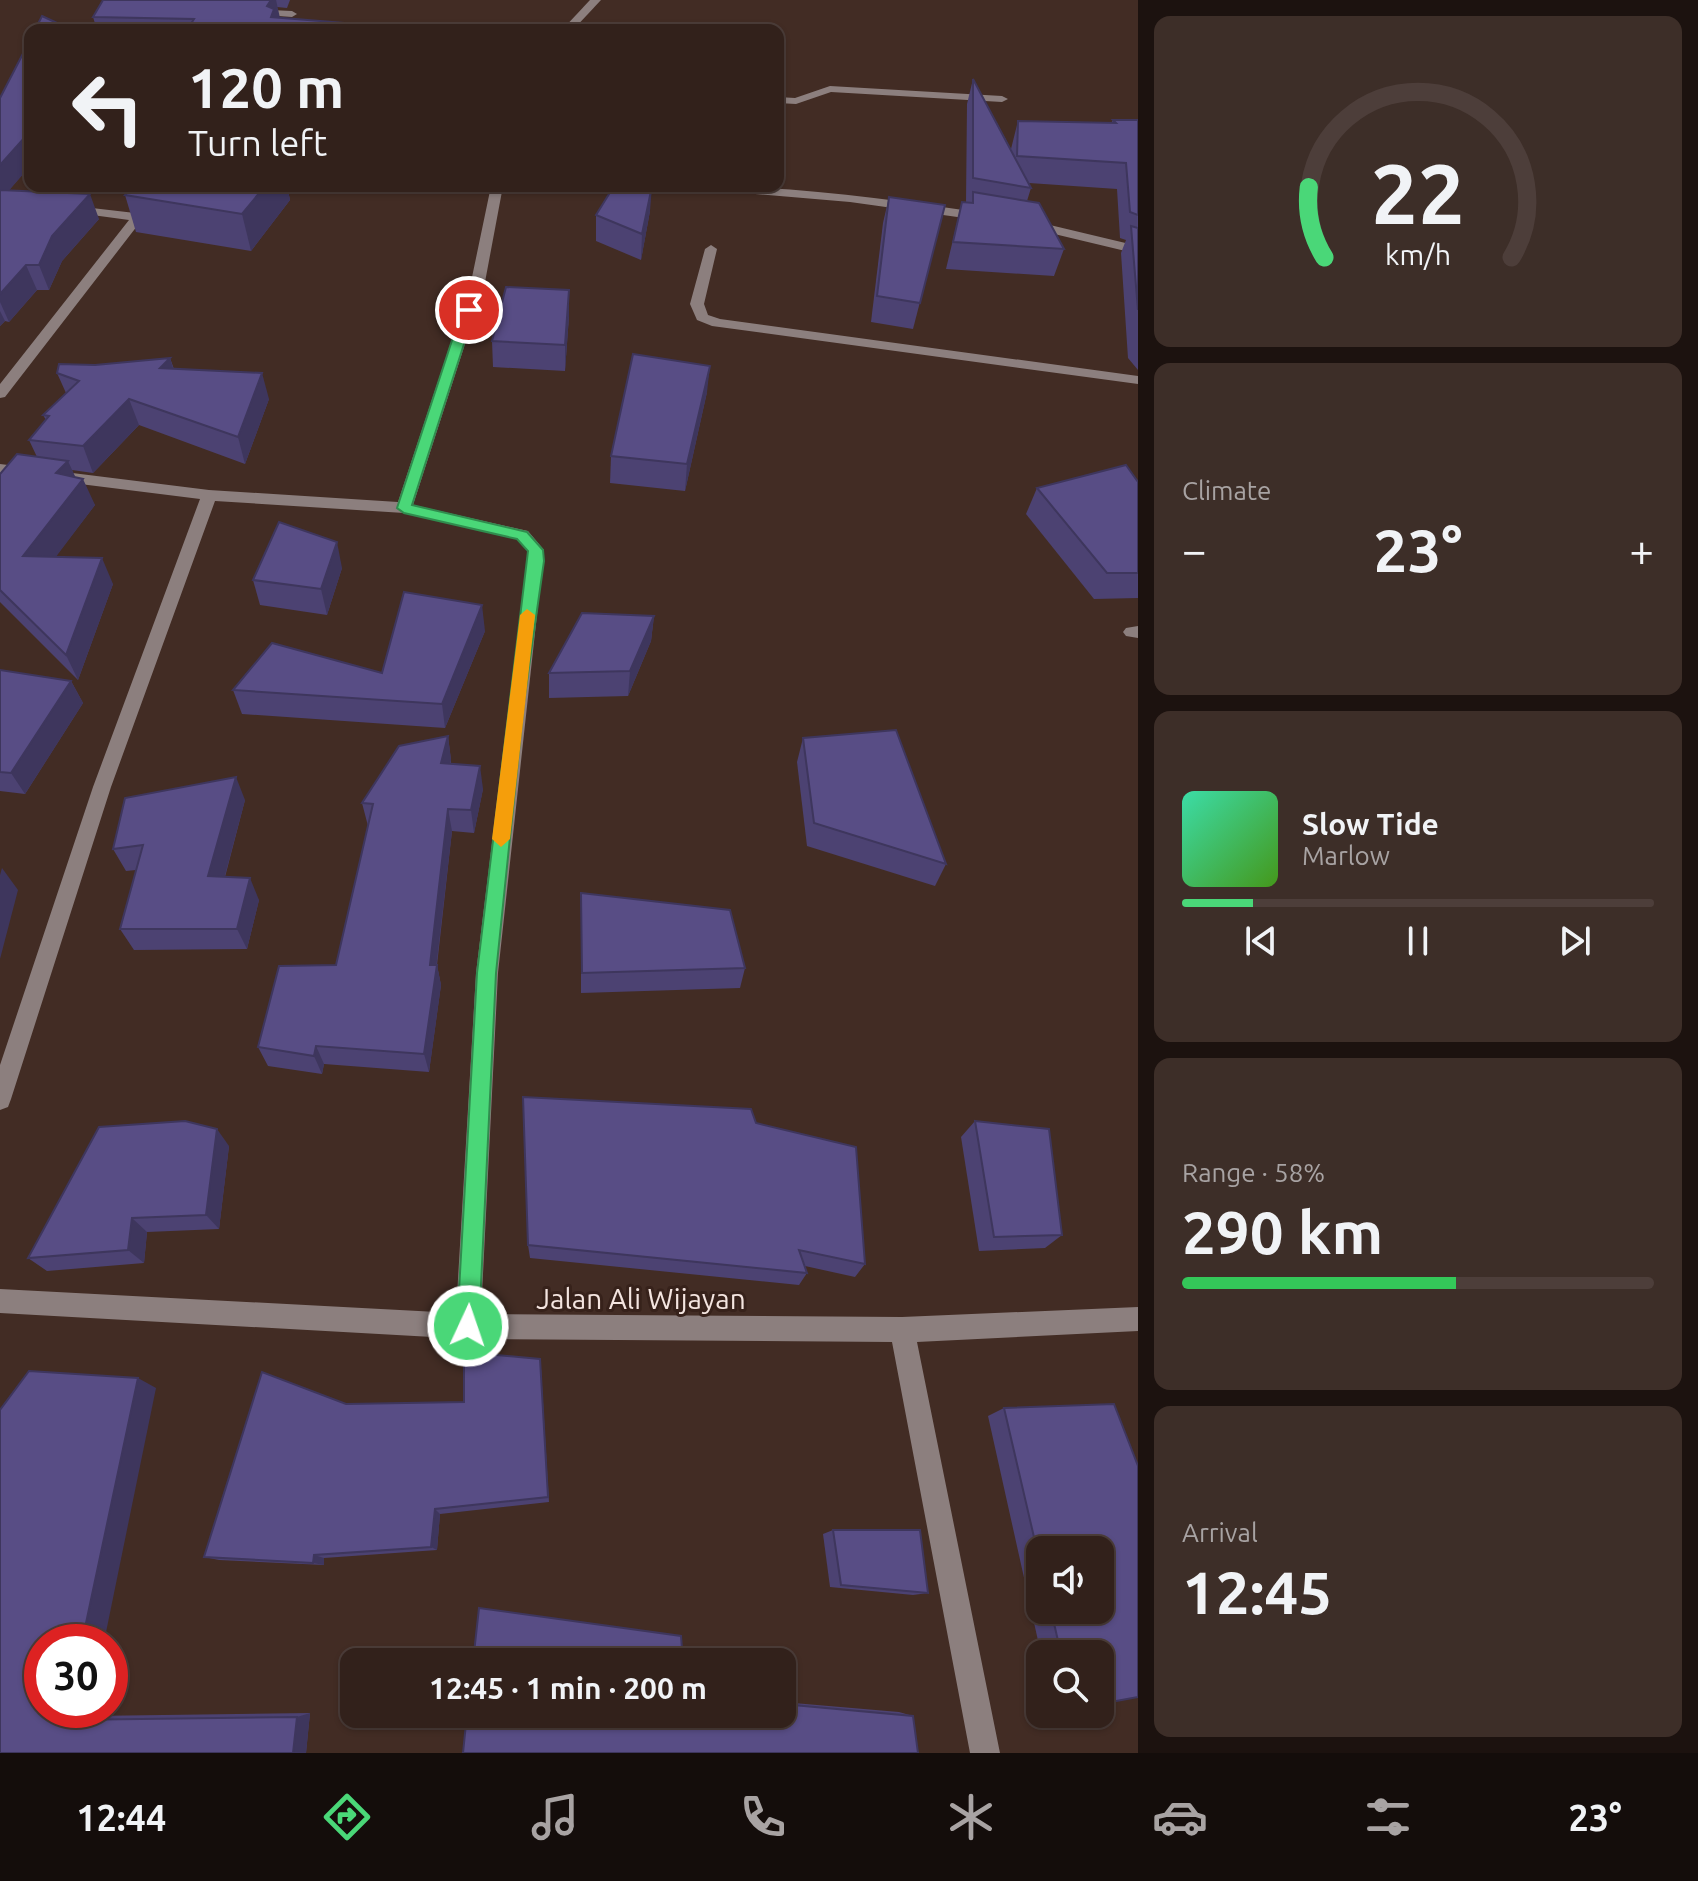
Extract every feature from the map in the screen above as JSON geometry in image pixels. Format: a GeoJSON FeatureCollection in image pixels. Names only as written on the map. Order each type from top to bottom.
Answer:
{"type":"FeatureCollection","features":[{"type":"Feature","properties":{"kind":"street"},"geometry":{"type":"LineString","coordinates":[[573,24],[596,0]]}},
{"type":"Feature","properties":{"kind":"street"},"geometry":{"type":"LineString","coordinates":[[233,9],[294,11],[284,24]]}},
{"type":"Feature","properties":{"kind":"street"},"geometry":{"type":"LineString","coordinates":[[784,100],[796,101],[830,89],[1002,99]]}},
{"type":"Feature","properties":{"kind":"street"},"geometry":{"type":"LineString","coordinates":[[0,394],[157,192]]}},
{"type":"Feature","properties":{"kind":"street"},"geometry":{"type":"LineString","coordinates":[[404,508],[478,282],[496,192]]}},
{"type":"Feature","properties":{"kind":"street"},"geometry":{"type":"LineString","coordinates":[[774,192],[894,203],[994,218]]}},
{"type":"Feature","properties":{"kind":"street"},"geometry":{"type":"LineString","coordinates":[[65,207],[137,217]]}},
{"type":"Feature","properties":{"kind":"street"},"geometry":{"type":"LineString","coordinates":[[1008,220],[1138,250]]}},
{"type":"Feature","properties":{"kind":"street"},"geometry":{"type":"LineString","coordinates":[[711,249],[697,304],[702,317],[717,323],[1138,380]]}},
{"type":"Feature","properties":{"kind":"street"},"geometry":{"type":"LineString","coordinates":[[0,469],[209,495],[404,508],[522,535],[536,550],[487,973],[468,1326]]}},
{"type":"Feature","properties":{"kind":"street"},"geometry":{"type":"LineString","coordinates":[[0,1099],[102,787],[209,495]]}},
{"type":"Feature","properties":{"kind":"street","name":"Jalan Ali Wijayan"},"geometry":{"type":"LineString","coordinates":[[0,1301],[468,1326],[902,1330],[1138,1319]]}},
{"type":"Feature","properties":{"kind":"street"},"geometry":{"type":"LineString","coordinates":[[902,1330],[985,1753]]}},
{"type":"Feature","properties":{"kind":"building"},"geometry":{"type":"Polygon","coordinates":[[[103,0],[271,0],[267,6],[274,9],[271,17],[346,23],[191,24],[194,19],[93,17],[103,0]]]}},
{"type":"Feature","properties":{"kind":"building"},"geometry":{"type":"Polygon","coordinates":[[[42,16],[59,24],[38,24],[42,16]]]}},
{"type":"Feature","properties":{"kind":"building"},"geometry":{"type":"Polygon","coordinates":[[[24,52],[24,138],[0,165],[0,98],[24,52]]]}},
{"type":"Feature","properties":{"kind":"building"},"geometry":{"type":"Polygon","coordinates":[[[973,79],[1031,188],[973,178],[973,79]]]}},
{"type":"Feature","properties":{"kind":"building"},"geometry":{"type":"Polygon","coordinates":[[[1113,120],[1138,120],[1138,215],[1130,212],[1126,163],[1017,156],[1018,121],[1116,123],[1113,120]]]}},
{"type":"Feature","properties":{"kind":"building"},"geometry":{"type":"Polygon","coordinates":[[[0,190],[90,194],[52,236],[39,265],[26,265],[0,294],[0,190]]]}},
{"type":"Feature","properties":{"kind":"building"},"geometry":{"type":"Polygon","coordinates":[[[128,192],[260,192],[242,214],[125,195],[128,192]]]}},
{"type":"Feature","properties":{"kind":"building"},"geometry":{"type":"Polygon","coordinates":[[[610,192],[651,192],[642,234],[596,215],[610,192]]]}},
{"type":"Feature","properties":{"kind":"building"},"geometry":{"type":"Polygon","coordinates":[[[973,192],[1039,203],[1064,249],[953,242],[962,202],[973,203],[973,192]]]}},
{"type":"Feature","properties":{"kind":"building"},"geometry":{"type":"Polygon","coordinates":[[[889,197],[945,205],[920,303],[877,296],[889,197]]]}},
{"type":"Feature","properties":{"kind":"building"},"geometry":{"type":"Polygon","coordinates":[[[1131,226],[1138,228],[1138,310],[1131,226]]]}},
{"type":"Feature","properties":{"kind":"building"},"geometry":{"type":"Polygon","coordinates":[[[506,287],[569,290],[565,345],[492,341],[506,287]]]}},
{"type":"Feature","properties":{"kind":"building"},"geometry":{"type":"Polygon","coordinates":[[[633,354],[710,366],[687,464],[611,456],[633,354]]]}},
{"type":"Feature","properties":{"kind":"building"},"geometry":{"type":"Polygon","coordinates":[[[170,358],[160,368],[262,373],[238,437],[129,399],[83,446],[29,440],[49,416],[43,415],[79,381],[57,373],[59,364],[95,365],[170,358]]]}},
{"type":"Feature","properties":{"kind":"building"},"geometry":{"type":"Polygon","coordinates":[[[17,454],[68,461],[56,473],[83,479],[23,556],[102,558],[66,655],[0,590],[0,474],[17,454]]]}},
{"type":"Feature","properties":{"kind":"building"},"geometry":{"type":"Polygon","coordinates":[[[1126,465],[1138,482],[1138,573],[1107,573],[1037,488],[1126,465]]]}},
{"type":"Feature","properties":{"kind":"building"},"geometry":{"type":"Polygon","coordinates":[[[279,522],[337,542],[321,589],[253,580],[279,522]]]}},
{"type":"Feature","properties":{"kind":"building"},"geometry":{"type":"Polygon","coordinates":[[[404,592],[482,605],[442,704],[233,690],[272,643],[382,673],[404,592]]]}},
{"type":"Feature","properties":{"kind":"building"},"geometry":{"type":"Polygon","coordinates":[[[582,613],[654,616],[630,671],[549,673],[582,613]]]}},
{"type":"Feature","properties":{"kind":"building"},"geometry":{"type":"Polygon","coordinates":[[[0,670],[71,681],[11,773],[0,772],[0,670]]]}},
{"type":"Feature","properties":{"kind":"building"},"geometry":{"type":"Polygon","coordinates":[[[896,730],[946,864],[814,823],[803,738],[896,730]]]}},
{"type":"Feature","properties":{"kind":"building"},"geometry":{"type":"Polygon","coordinates":[[[448,736],[441,763],[480,766],[471,810],[448,809],[430,965],[437,965],[424,1054],[316,1046],[314,1056],[258,1047],[279,966],[336,965],[373,804],[362,803],[399,746],[448,736]]]}},
{"type":"Feature","properties":{"kind":"building"},"geometry":{"type":"Polygon","coordinates":[[[236,777],[208,876],[250,878],[237,929],[120,929],[143,845],[113,849],[125,798],[236,777]]]}},
{"type":"Feature","properties":{"kind":"building"},"geometry":{"type":"Polygon","coordinates":[[[581,893],[730,910],[745,968],[582,973],[581,893]]]}},
{"type":"Feature","properties":{"kind":"building"},"geometry":{"type":"Polygon","coordinates":[[[523,1097],[751,1109],[756,1123],[856,1147],[865,1264],[799,1250],[807,1273],[528,1245],[523,1097]]]}},
{"type":"Feature","properties":{"kind":"building"},"geometry":{"type":"Polygon","coordinates":[[[185,1121],[217,1129],[206,1215],[132,1218],[128,1250],[28,1258],[99,1127],[185,1121]]]}},
{"type":"Feature","properties":{"kind":"building"},"geometry":{"type":"Polygon","coordinates":[[[975,1121],[1049,1129],[1062,1235],[994,1237],[975,1121]]]}},
{"type":"Feature","properties":{"kind":"building"},"geometry":{"type":"Polygon","coordinates":[[[464,1352],[540,1359],[548,1497],[435,1509],[431,1547],[314,1555],[313,1563],[204,1557],[262,1372],[346,1404],[464,1402],[464,1352]]]}},
{"type":"Feature","properties":{"kind":"building"},"geometry":{"type":"Polygon","coordinates":[[[29,1371],[138,1378],[86,1624],[24,1624],[24,1728],[128,1728],[128,1719],[297,1717],[293,1753],[0,1753],[0,1410],[29,1371]]]}},
{"type":"Feature","properties":{"kind":"building"},"geometry":{"type":"Polygon","coordinates":[[[1114,1404],[1138,1466],[1138,1697],[1114,1701],[1114,1640],[1058,1640],[1054,1624],[1114,1624],[1114,1536],[1034,1536],[1004,1408],[1114,1404]]]}},
{"type":"Feature","properties":{"kind":"building"},"geometry":{"type":"Polygon","coordinates":[[[833,1530],[920,1530],[928,1593],[841,1585],[833,1530]]]}},
{"type":"Feature","properties":{"kind":"building"},"geometry":{"type":"Polygon","coordinates":[[[479,1608],[681,1636],[682,1648],[475,1648],[479,1608]]]}},
{"type":"Feature","properties":{"kind":"building"},"geometry":{"type":"Polygon","coordinates":[[[796,1705],[913,1716],[918,1753],[463,1753],[466,1728],[796,1728],[796,1705]]]}},
{"type":"Feature","properties":{"kind":"slow traffic"},"geometry":{"type":"LineString","coordinates":[[501,839],[527,615]]}},
{"type":"Feature","properties":{"kind":"route"},"geometry":{"type":"LineString","coordinates":[[468,1326],[487,973],[516,702],[536,561],[536,550],[522,535],[404,508],[469,310]]}}]}
